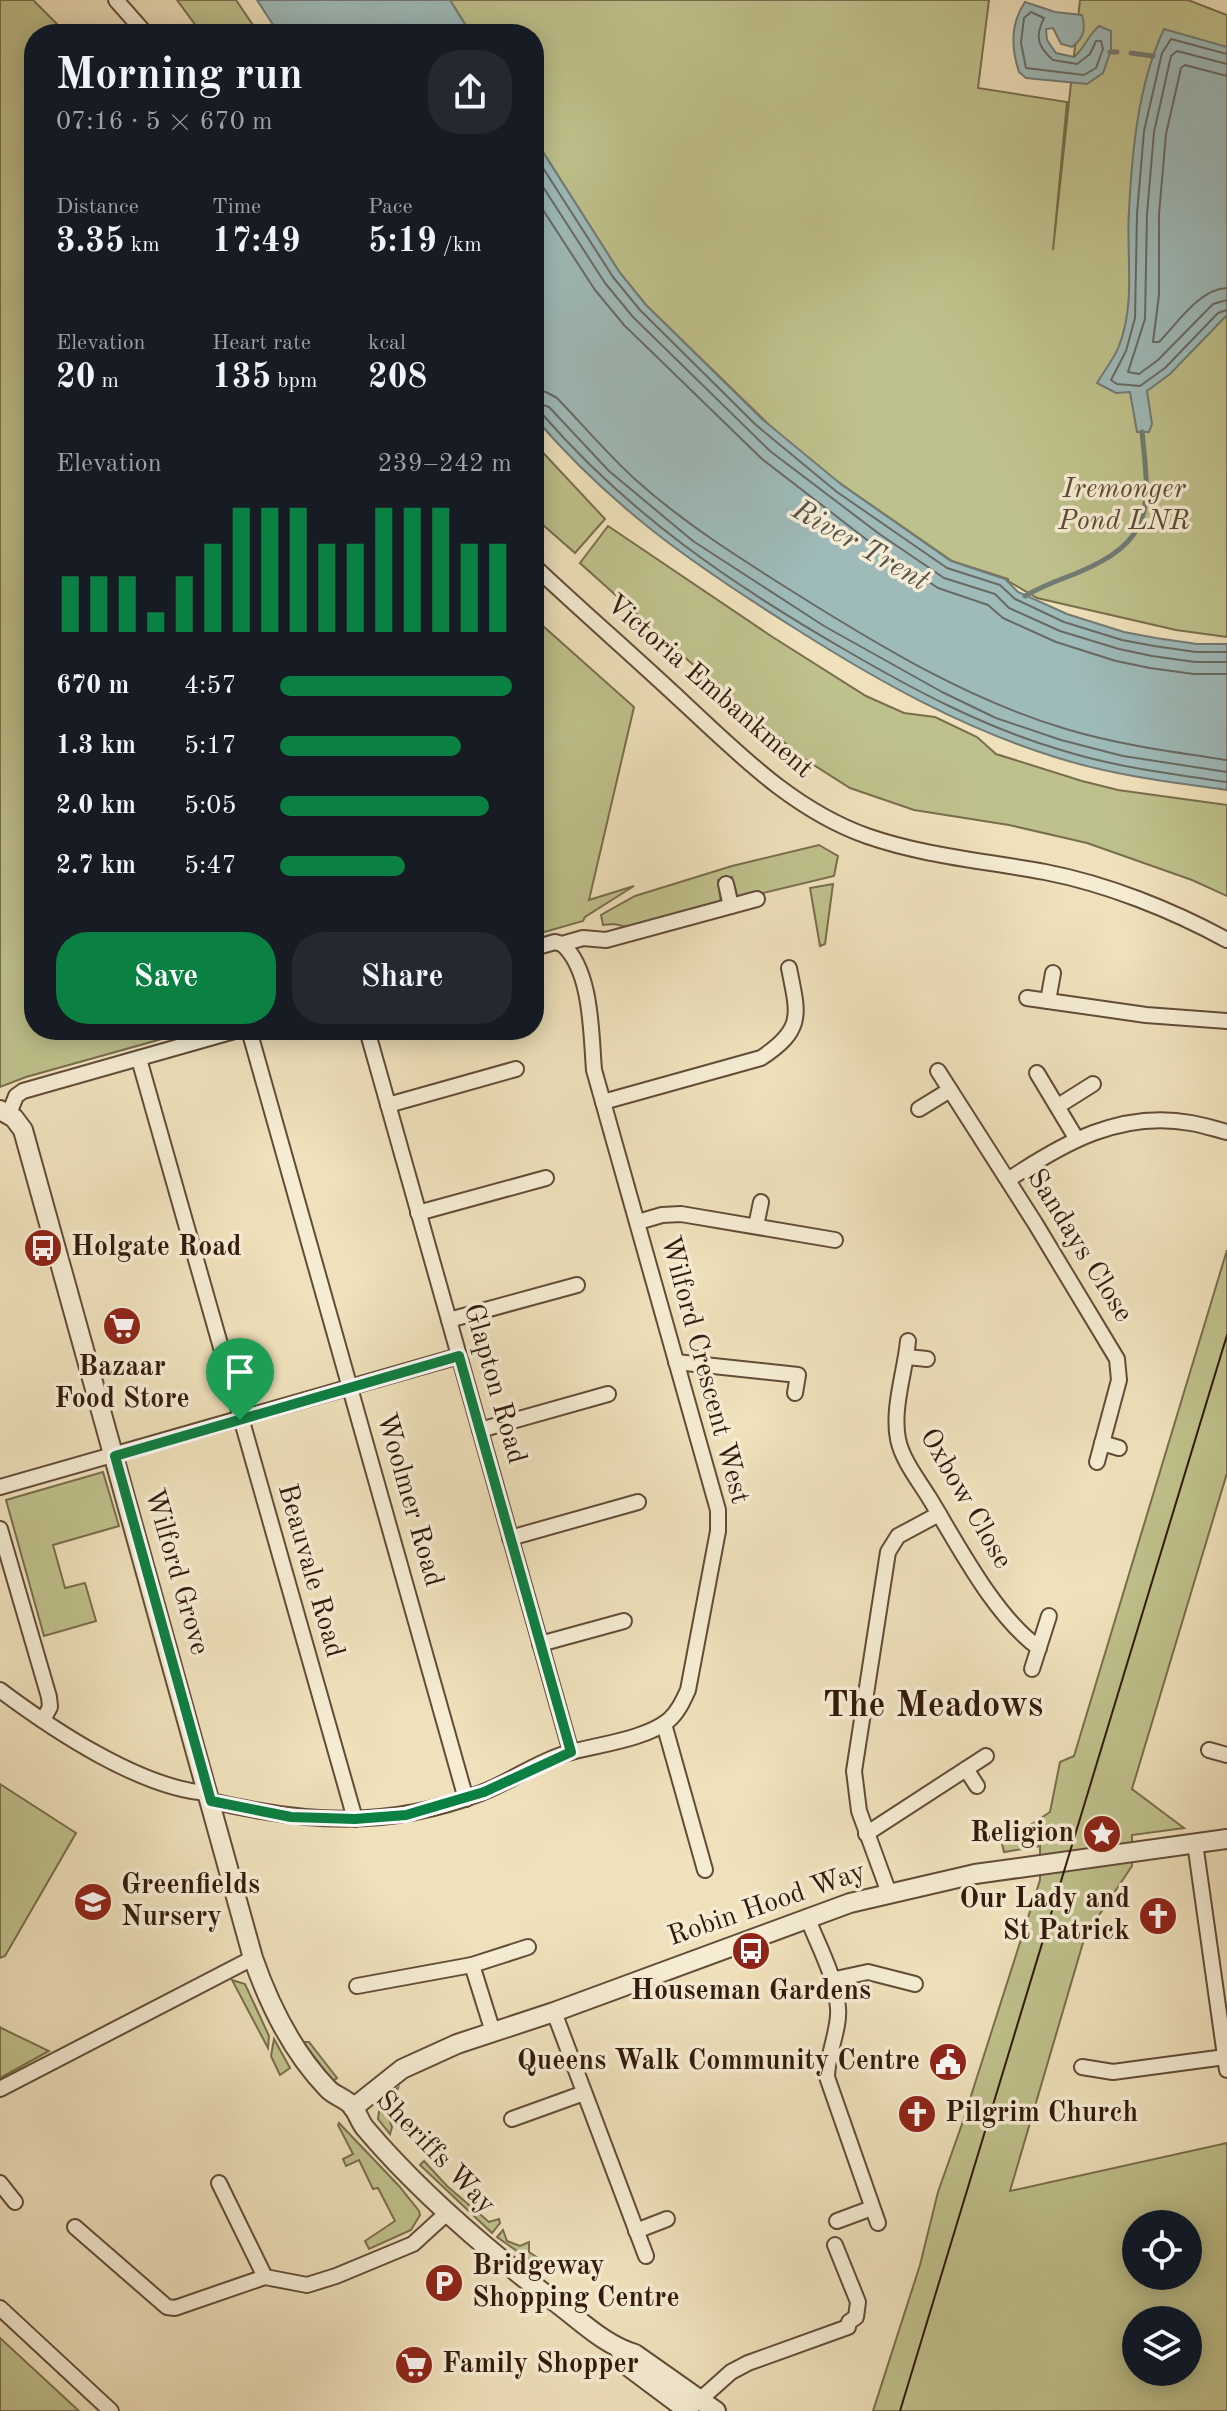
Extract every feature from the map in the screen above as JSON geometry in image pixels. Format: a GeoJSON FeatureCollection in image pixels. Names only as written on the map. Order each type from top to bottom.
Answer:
{"type":"FeatureCollection","features":[{"type":"Feature","properties":{"kind":"street"},"geometry":{"type":"LineString","coordinates":[[116,0],[137,24]]}},
{"type":"Feature","properties":{"kind":"street","name":"Victoria Embankment"},"geometry":{"type":"LineString","coordinates":[[544,575],[741,758],[792,798],[842,825],[898,846],[1049,873],[1076,881],[1143,903],[1227,940]]}},
{"type":"Feature","properties":{"kind":"street"},"geometry":{"type":"LineString","coordinates":[[726,884],[731,906]]}},
{"type":"Feature","properties":{"kind":"street"},"geometry":{"type":"LineString","coordinates":[[544,945],[583,938],[606,940],[757,899]]}},
{"type":"Feature","properties":{"kind":"street","name":"Wilford Crescent West"},"geometry":{"type":"LineString","coordinates":[[562,944],[574,959],[585,992],[590,1014],[594,1070],[719,1520],[688,1690],[679,1709],[664,1724]]}},
{"type":"Feature","properties":{"kind":"street"},"geometry":{"type":"LineString","coordinates":[[603,1102],[761,1058],[779,1046],[788,1036],[798,1009],[789,968]]}},
{"type":"Feature","properties":{"kind":"street"},"geometry":{"type":"LineString","coordinates":[[1048,1001],[1053,973]]}},
{"type":"Feature","properties":{"kind":"street"},"geometry":{"type":"LineString","coordinates":[[1027,998],[1146,1015],[1227,1021]]}},
{"type":"Feature","properties":{"kind":"street"},"geometry":{"type":"LineString","coordinates":[[5,1112],[23,1091],[204,1040]]}},
{"type":"Feature","properties":{"kind":"street","name":"Woolmer Road"},"geometry":{"type":"LineString","coordinates":[[252,1040],[466,1799]]}},
{"type":"Feature","properties":{"kind":"street","name":"Glapton Road"},"geometry":{"type":"LineString","coordinates":[[370,1040],[571,1752]]}},
{"type":"Feature","properties":{"kind":"street","name":"Beauvale Road"},"geometry":{"type":"LineString","coordinates":[[139,1059],[355,1819]]}},
{"type":"Feature","properties":{"kind":"street"},"geometry":{"type":"LineString","coordinates":[[388,1105],[516,1069]]}},
{"type":"Feature","properties":{"kind":"street","name":"Sandays Close"},"geometry":{"type":"LineString","coordinates":[[938,1071],[1107,1339],[1119,1364],[1119,1380],[1097,1462]]}},
{"type":"Feature","properties":{"kind":"street"},"geometry":{"type":"LineString","coordinates":[[1037,1073],[1076,1138]]}},
{"type":"Feature","properties":{"kind":"street"},"geometry":{"type":"LineString","coordinates":[[1058,1106],[1093,1084]]}},
{"type":"Feature","properties":{"kind":"street"},"geometry":{"type":"LineString","coordinates":[[919,1109],[950,1090]]}},
{"type":"Feature","properties":{"kind":"street","name":"Wilford Grove"},"geometry":{"type":"LineString","coordinates":[[5,1112],[23,1130],[253,1958]]}},
{"type":"Feature","properties":{"kind":"street"},"geometry":{"type":"LineString","coordinates":[[1008,1180],[1076,1138],[1122,1125],[1189,1122],[1227,1132]]}},
{"type":"Feature","properties":{"kind":"street"},"geometry":{"type":"LineString","coordinates":[[418,1213],[546,1178]]}},
{"type":"Feature","properties":{"kind":"street"},"geometry":{"type":"LineString","coordinates":[[756,1226],[761,1202]]}},
{"type":"Feature","properties":{"kind":"street"},"geometry":{"type":"LineString","coordinates":[[638,1222],[662,1215],[681,1214],[835,1240]]}},
{"type":"Feature","properties":{"kind":"street"},"geometry":{"type":"LineString","coordinates":[[449,1320],[577,1285]]}},
{"type":"Feature","properties":{"kind":"street","name":"Oxbow Close"},"geometry":{"type":"LineString","coordinates":[[908,1341],[898,1408],[898,1442],[939,1514],[999,1607],[1011,1623],[1039,1648]]}},
{"type":"Feature","properties":{"kind":"street"},"geometry":{"type":"LineString","coordinates":[[0,1487],[459,1356]]}},
{"type":"Feature","properties":{"kind":"street"},"geometry":{"type":"LineString","coordinates":[[907,1357],[927,1359]]}},
{"type":"Feature","properties":{"kind":"street"},"geometry":{"type":"LineString","coordinates":[[676,1362],[798,1375],[795,1393]]}},
{"type":"Feature","properties":{"kind":"street"},"geometry":{"type":"LineString","coordinates":[[480,1430],[608,1394]]}},
{"type":"Feature","properties":{"kind":"street"},"geometry":{"type":"LineString","coordinates":[[1102,1443],[1119,1448]]}},
{"type":"Feature","properties":{"kind":"street"},"geometry":{"type":"LineString","coordinates":[[510,1538],[638,1502]]}},
{"type":"Feature","properties":{"kind":"street"},"geometry":{"type":"LineString","coordinates":[[889,1893],[866,1834],[857,1802],[854,1771],[888,1552],[898,1536],[939,1514]]}},
{"type":"Feature","properties":{"kind":"street"},"geometry":{"type":"LineString","coordinates":[[0,1529],[49,1697],[50,1707],[43,1720]]}},
{"type":"Feature","properties":{"kind":"street"},"geometry":{"type":"LineString","coordinates":[[1032,1669],[1049,1616]]}},
{"type":"Feature","properties":{"kind":"street"},"geometry":{"type":"LineString","coordinates":[[540,1644],[624,1621]]}},
{"type":"Feature","properties":{"kind":"street"},"geometry":{"type":"LineString","coordinates":[[0,1690],[43,1720],[148,1778],[274,1815],[355,1819],[406,1815],[466,1799],[571,1752],[664,1724],[705,1870]]}},
{"type":"Feature","properties":{"kind":"street"},"geometry":{"type":"LineString","coordinates":[[1209,1750],[1227,1755]]}},
{"type":"Feature","properties":{"kind":"street"},"geometry":{"type":"LineString","coordinates":[[866,1834],[986,1756]]}},
{"type":"Feature","properties":{"kind":"street"},"geometry":{"type":"LineString","coordinates":[[966,1769],[977,1786]]}},
{"type":"Feature","properties":{"kind":"street","name":"Robin Hood Way"},"geometry":{"type":"LineString","coordinates":[[353,2108],[402,2069],[457,2044],[554,2012],[807,1917],[889,1893],[975,1874],[1227,1839]]}},
{"type":"Feature","properties":{"kind":"street"},"geometry":{"type":"LineString","coordinates":[[1082,2067],[1113,2072],[1226,2064],[1195,1843]]}},
{"type":"Feature","properties":{"kind":"street"},"geometry":{"type":"LineString","coordinates":[[807,1917],[831,1980],[838,2013],[828,2055],[827,2077],[878,2223]]}},
{"type":"Feature","properties":{"kind":"street"},"geometry":{"type":"LineString","coordinates":[[357,1986],[472,1965],[528,1947]]}},
{"type":"Feature","properties":{"kind":"street"},"geometry":{"type":"LineString","coordinates":[[0,2089],[253,1958]]}},
{"type":"Feature","properties":{"kind":"street","name":"Sheriffs Way"},"geometry":{"type":"LineString","coordinates":[[253,1958],[279,2019],[328,2089],[353,2108],[362,2125],[448,2212],[506,2264],[617,2348],[625,2364],[694,2406],[716,2411]]}},
{"type":"Feature","properties":{"kind":"street"},"geometry":{"type":"LineString","coordinates":[[472,1965],[493,2032]]}},
{"type":"Feature","properties":{"kind":"street"},"geometry":{"type":"LineString","coordinates":[[831,1980],[868,1972],[915,1984]]}},
{"type":"Feature","properties":{"kind":"street"},"geometry":{"type":"LineString","coordinates":[[554,2012],[646,2256]]}},
{"type":"Feature","properties":{"kind":"street"},"geometry":{"type":"LineString","coordinates":[[512,2119],[584,2093]]}},
{"type":"Feature","properties":{"kind":"street"},"geometry":{"type":"LineString","coordinates":[[0,2183],[15,2202]]}},
{"type":"Feature","properties":{"kind":"street"},"geometry":{"type":"LineString","coordinates":[[219,2183],[265,2277]]}},
{"type":"Feature","properties":{"kind":"street"},"geometry":{"type":"LineString","coordinates":[[837,2221],[872,2208]]}},
{"type":"Feature","properties":{"kind":"street"},"geometry":{"type":"LineString","coordinates":[[75,2227],[167,2307],[181,2306],[265,2277],[307,2285],[336,2276],[413,2244],[448,2212]]}},
{"type":"Feature","properties":{"kind":"street"},"geometry":{"type":"LineString","coordinates":[[636,2231],[667,2219]]}},
{"type":"Feature","properties":{"kind":"street"},"geometry":{"type":"LineString","coordinates":[[694,2406],[731,2372],[748,2363],[848,2327],[856,2317],[858,2302],[835,2245]]}},
{"type":"Feature","properties":{"kind":"street"},"geometry":{"type":"LineString","coordinates":[[0,2308],[100,2393],[111,2411]]}},
{"type":"Feature","properties":{"kind":"green space"},"geometry":{"type":"Polygon","coordinates":[[[0,0],[33,0],[57,24],[24,24],[24,1040],[158,1040],[0,1087],[0,0]]]}},
{"type":"Feature","properties":{"kind":"green space"},"geometry":{"type":"Polygon","coordinates":[[[177,0],[236,0],[252,24],[195,24],[177,0]]]}},
{"type":"Feature","properties":{"kind":"green space","name":"Iremonger Pond LNR"},"geometry":{"type":"Polygon","coordinates":[[[450,0],[989,0],[978,88],[1067,102],[1053,250],[1080,0],[1188,0],[1227,15],[1227,637],[1176,630],[1037,598],[1008,579],[952,561],[802,457],[646,305],[620,273],[544,154],[544,24],[465,24],[450,0]]]}},
{"type":"Feature","properties":{"kind":"green space"},"geometry":{"type":"Polygon","coordinates":[[[544,454],[605,519],[575,553],[544,526],[544,454]]]}},
{"type":"Feature","properties":{"kind":"green space"},"geometry":{"type":"Polygon","coordinates":[[[608,526],[866,696],[904,713],[935,717],[977,737],[996,754],[1082,781],[1118,790],[1227,805],[1227,896],[1192,880],[1087,843],[1009,825],[914,810],[850,788],[798,755],[580,563],[608,526]]]}},
{"type":"Feature","properties":{"kind":"green space"},"geometry":{"type":"Polygon","coordinates":[[[544,627],[634,707],[589,900],[634,886],[583,921],[544,932],[544,627]]]}},
{"type":"Feature","properties":{"kind":"green space"},"geometry":{"type":"Polygon","coordinates":[[[819,845],[838,856],[834,876],[738,899],[732,877],[718,880],[721,903],[632,928],[603,925],[601,915],[635,896],[732,866],[819,845]]]}},
{"type":"Feature","properties":{"kind":"green space"},"geometry":{"type":"Polygon","coordinates":[[[833,884],[825,944],[820,946],[810,888],[833,884]]]}},
{"type":"Feature","properties":{"kind":"green space"},"geometry":{"type":"Polygon","coordinates":[[[1227,1250],[1227,1473],[1132,1789],[1184,1828],[1132,1835],[1132,1866],[1085,1936],[1010,2191],[1227,2143],[1227,2411],[873,2411],[920,2265],[938,2192],[1040,1880],[1040,1846],[1004,1852],[1002,1844],[1050,1812],[1060,1762],[1074,1756],[1227,1250]]]}},
{"type":"Feature","properties":{"kind":"green space"},"geometry":{"type":"Polygon","coordinates":[[[103,1472],[119,1526],[53,1545],[65,1588],[85,1583],[96,1621],[44,1636],[6,1500],[103,1472]]]}},
{"type":"Feature","properties":{"kind":"green space"},"geometry":{"type":"Polygon","coordinates":[[[0,1784],[76,1833],[5,1956],[0,1958],[0,1784]]]}},
{"type":"Feature","properties":{"kind":"green space"},"geometry":{"type":"Polygon","coordinates":[[[232,1980],[245,1984],[269,2036],[268,2048],[232,1980]]]}},
{"type":"Feature","properties":{"kind":"green space"},"geometry":{"type":"Polygon","coordinates":[[[1,2028],[49,2051],[0,2078],[1,2028]]]}},
{"type":"Feature","properties":{"kind":"green space"},"geometry":{"type":"Polygon","coordinates":[[[274,2039],[290,2068],[280,2075],[271,2056],[274,2039]]]}},
{"type":"Feature","properties":{"kind":"green space"},"geometry":{"type":"Polygon","coordinates":[[[303,2042],[309,2042],[337,2078],[333,2081],[303,2042]]]}},
{"type":"Feature","properties":{"kind":"green space"},"geometry":{"type":"Polygon","coordinates":[[[398,2088],[388,2115],[392,2127],[390,2134],[378,2119],[379,2113],[384,2101],[398,2088]]]}},
{"type":"Feature","properties":{"kind":"green space"},"geometry":{"type":"Polygon","coordinates":[[[339,2123],[399,2186],[420,2215],[411,2230],[369,2249],[365,2241],[395,2221],[378,2188],[373,2189],[359,2160],[346,2166],[343,2159],[353,2154],[339,2123]]]}},
{"type":"Feature","properties":{"kind":"green space"},"geometry":{"type":"Polygon","coordinates":[[[424,2161],[447,2186],[489,2222],[499,2219],[500,2223],[492,2233],[420,2165],[424,2161]]]}},
{"type":"Feature","properties":{"kind":"green space"},"geometry":{"type":"Polygon","coordinates":[[[503,2230],[507,2241],[520,2246],[529,2242],[529,2252],[538,2258],[534,2263],[497,2237],[503,2230]]]}},
{"type":"Feature","properties":{"kind":"green space"},"geometry":{"type":"Polygon","coordinates":[[[0,2338],[79,2411],[0,2411],[0,2338]]]}},
{"type":"Feature","properties":{"kind":"water"},"geometry":{"type":"Polygon","coordinates":[[[257,0],[450,0],[465,24],[273,24],[257,0]]]}},
{"type":"Feature","properties":{"kind":"water"},"geometry":{"type":"Polygon","coordinates":[[[1025,2],[1055,12],[1082,15],[1083,33],[1072,47],[1061,44],[1053,28],[1046,29],[1047,40],[1056,53],[1074,57],[1099,26],[1111,31],[1111,50],[1103,73],[1087,84],[1026,78],[1019,72],[1013,36],[1025,2]]]}},
{"type":"Feature","properties":{"kind":"water"},"geometry":{"type":"Polygon","coordinates":[[[1164,29],[1227,47],[1227,315],[1170,374],[1147,391],[1152,424],[1149,432],[1137,432],[1130,392],[1116,393],[1097,383],[1117,351],[1124,329],[1129,296],[1129,211],[1135,142],[1142,95],[1164,29]]]}},
{"type":"Feature","properties":{"kind":"water","name":"River Trent"},"geometry":{"type":"Polygon","coordinates":[[[544,154],[620,273],[646,305],[762,419],[842,485],[951,561],[1005,579],[1018,592],[1067,614],[1124,632],[1156,638],[1197,644],[1227,644],[1227,790],[1140,777],[1076,763],[987,732],[921,702],[827,648],[689,558],[625,508],[544,428],[544,154]]]}},
{"type":"Feature","properties":{"kind":"waterway"},"geometry":{"type":"LineString","coordinates":[[1110,52],[1117,52]]}},
{"type":"Feature","properties":{"kind":"waterway"},"geometry":{"type":"LineString","coordinates":[[1131,53],[1153,56]]}},
{"type":"Feature","properties":{"kind":"waterway"},"geometry":{"type":"LineString","coordinates":[[1025,596],[1103,561],[1134,534],[1146,501],[1142,432]]}},
{"type":"Feature","properties":{"kind":"tram line"},"geometry":{"type":"LineString","coordinates":[[900,2411],[1227,1335]]}},
{"type":"Feature","properties":{"kind":"place","name":"Holgate Road"},"geometry":{"type":"Point","coordinates":[43,1248]}},
{"type":"Feature","properties":{"kind":"place","name":"Bazaar Food Store"},"geometry":{"type":"Point","coordinates":[122,1326]}},
{"type":"Feature","properties":{"kind":"place","name":"Religion"},"geometry":{"type":"Point","coordinates":[1102,1834]}},
{"type":"Feature","properties":{"kind":"place","name":"Greenfields Nursery"},"geometry":{"type":"Point","coordinates":[93,1902]}},
{"type":"Feature","properties":{"kind":"place","name":"Our Lady and St Patrick"},"geometry":{"type":"Point","coordinates":[1158,1916]}},
{"type":"Feature","properties":{"kind":"place","name":"Houseman Gardens"},"geometry":{"type":"Point","coordinates":[751,1951]}},
{"type":"Feature","properties":{"kind":"place","name":"Queens Walk Community Centre"},"geometry":{"type":"Point","coordinates":[948,2062]}},
{"type":"Feature","properties":{"kind":"place","name":"Pilgrim Church"},"geometry":{"type":"Point","coordinates":[917,2114]}},
{"type":"Feature","properties":{"kind":"place","name":"Bridgeway Shopping Centre"},"geometry":{"type":"Point","coordinates":[444,2283]}},
{"type":"Feature","properties":{"kind":"place","name":"Family Shopper"},"geometry":{"type":"Point","coordinates":[414,2365]}},
{"type":"Feature","properties":{"kind":"district","name":"The Meadows"},"geometry":{"type":"Point","coordinates":[933,1707]}},
{"type":"Feature","properties":{"kind":"route"},"geometry":{"type":"LineString","coordinates":[[459,1356],[571,1752],[466,1799],[406,1815],[355,1819],[291,1817],[211,1801],[115,1456],[240,1420],[459,1356]]}}]}
